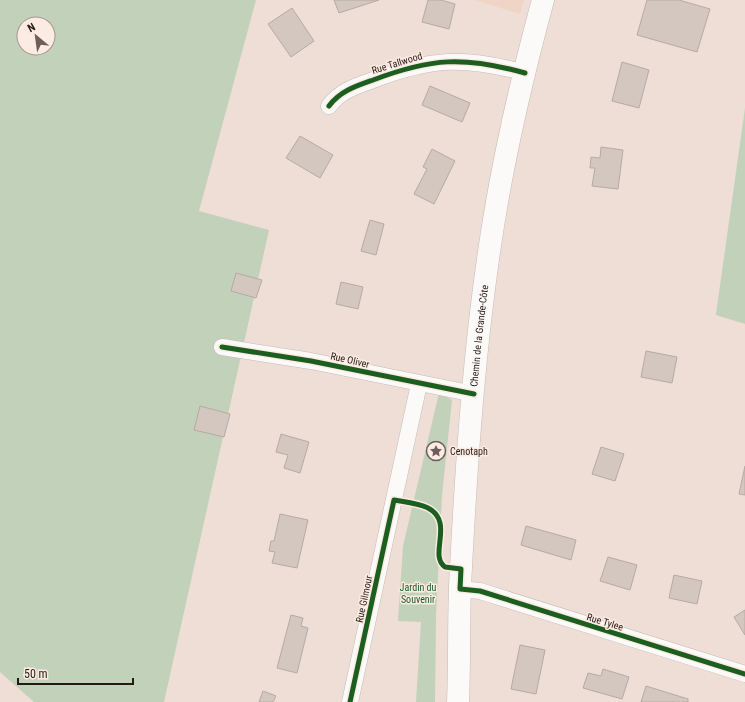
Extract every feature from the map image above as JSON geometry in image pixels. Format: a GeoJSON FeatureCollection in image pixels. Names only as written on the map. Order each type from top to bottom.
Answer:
{"type":"FeatureCollection","features":[{"type":"Feature","properties":{"kind":"main road","name":"Chemin de la Grande-Côte"},"geometry":{"type":"LineString","coordinates":[[458,702],[460,590],[474,394],[493,227],[525,73],[542,0]]}},
{"type":"Feature","properties":{"kind":"street","name":"Rue Tallwood"},"geometry":{"type":"LineString","coordinates":[[329,106],[342,93],[359,85],[394,71],[432,62],[470,62],[502,67],[525,73]]}},
{"type":"Feature","properties":{"kind":"street","name":"Rue Oliver"},"geometry":{"type":"LineString","coordinates":[[222,347],[311,361],[474,394]]}},
{"type":"Feature","properties":{"kind":"street","name":"Rue Gilmour"},"geometry":{"type":"LineString","coordinates":[[350,702],[419,384]]}},
{"type":"Feature","properties":{"kind":"street","name":"Rue Tylee"},"geometry":{"type":"LineString","coordinates":[[460,590],[480,591],[745,674]]}},
{"type":"Feature","properties":{"kind":"shaded area"},"geometry":{"type":"Polygon","coordinates":[[[475,0],[524,0],[520,14],[475,0]]]}},
{"type":"Feature","properties":{"kind":"green space"},"geometry":{"type":"Polygon","coordinates":[[[0,0],[256,0],[199,211],[269,230],[164,702],[34,702],[0,672],[0,0]]]}},
{"type":"Feature","properties":{"kind":"green space"},"geometry":{"type":"Polygon","coordinates":[[[745,108],[745,324],[716,314],[745,108]]]}},
{"type":"Feature","properties":{"kind":"green space","name":"Jardin du Souvenir"},"geometry":{"type":"Polygon","coordinates":[[[439,393],[452,400],[442,495],[436,616],[435,702],[416,702],[421,622],[398,621],[403,546],[439,393]]]}},
{"type":"Feature","properties":{"kind":"building"},"geometry":{"type":"Polygon","coordinates":[[[334,0],[379,0],[339,13],[334,0]]]}},
{"type":"Feature","properties":{"kind":"building"},"geometry":{"type":"Polygon","coordinates":[[[428,0],[441,0],[455,4],[449,29],[422,22],[428,0]]]}},
{"type":"Feature","properties":{"kind":"building"},"geometry":{"type":"Polygon","coordinates":[[[647,0],[679,0],[710,9],[697,52],[637,35],[647,0]]]}},
{"type":"Feature","properties":{"kind":"building"},"geometry":{"type":"Polygon","coordinates":[[[292,8],[314,41],[291,57],[268,24],[292,8]]]}},
{"type":"Feature","properties":{"kind":"building"},"geometry":{"type":"Polygon","coordinates":[[[622,62],[649,70],[639,108],[612,101],[622,62]]]}},
{"type":"Feature","properties":{"kind":"building"},"geometry":{"type":"Polygon","coordinates":[[[430,86],[470,103],[462,122],[422,105],[430,86]]]}},
{"type":"Feature","properties":{"kind":"building"},"geometry":{"type":"Polygon","coordinates":[[[300,136],[333,155],[320,178],[286,158],[300,136]]]}},
{"type":"Feature","properties":{"kind":"building"},"geometry":{"type":"Polygon","coordinates":[[[601,147],[623,150],[618,189],[592,186],[595,168],[590,168],[591,157],[600,158],[601,147]]]}},
{"type":"Feature","properties":{"kind":"building"},"geometry":{"type":"Polygon","coordinates":[[[432,149],[455,161],[434,204],[414,194],[427,169],[423,167],[432,149]]]}},
{"type":"Feature","properties":{"kind":"building"},"geometry":{"type":"Polygon","coordinates":[[[370,220],[384,224],[376,255],[361,251],[370,220]]]}},
{"type":"Feature","properties":{"kind":"building"},"geometry":{"type":"Polygon","coordinates":[[[236,273],[262,280],[256,298],[231,291],[236,273]]]}},
{"type":"Feature","properties":{"kind":"building"},"geometry":{"type":"Polygon","coordinates":[[[341,282],[363,287],[358,309],[336,304],[341,282]]]}},
{"type":"Feature","properties":{"kind":"building"},"geometry":{"type":"Polygon","coordinates":[[[646,351],[677,357],[672,383],[641,377],[646,351]]]}},
{"type":"Feature","properties":{"kind":"building"},"geometry":{"type":"Polygon","coordinates":[[[200,406],[230,414],[224,437],[194,430],[200,406]]]}},
{"type":"Feature","properties":{"kind":"building"},"geometry":{"type":"Polygon","coordinates":[[[281,434],[309,442],[300,473],[284,468],[288,455],[276,452],[281,434]]]}},
{"type":"Feature","properties":{"kind":"building"},"geometry":{"type":"Polygon","coordinates":[[[601,447],[624,454],[615,481],[592,474],[601,447]]]}},
{"type":"Feature","properties":{"kind":"building"},"geometry":{"type":"Polygon","coordinates":[[[745,466],[745,495],[739,494],[745,466]]]}},
{"type":"Feature","properties":{"kind":"building"},"geometry":{"type":"Polygon","coordinates":[[[280,514],[308,520],[297,568],[272,563],[275,552],[269,551],[271,541],[274,541],[280,514]]]}},
{"type":"Feature","properties":{"kind":"building"},"geometry":{"type":"Polygon","coordinates":[[[526,526],[576,540],[571,560],[521,545],[526,526]]]}},
{"type":"Feature","properties":{"kind":"building"},"geometry":{"type":"Polygon","coordinates":[[[608,557],[637,565],[630,590],[600,581],[608,557]]]}},
{"type":"Feature","properties":{"kind":"building"},"geometry":{"type":"Polygon","coordinates":[[[674,575],[702,581],[697,604],[669,598],[674,575]]]}},
{"type":"Feature","properties":{"kind":"building"},"geometry":{"type":"Polygon","coordinates":[[[745,610],[745,635],[734,617],[745,610]]]}},
{"type":"Feature","properties":{"kind":"building"},"geometry":{"type":"Polygon","coordinates":[[[291,615],[303,618],[301,626],[308,628],[297,673],[277,668],[291,615]]]}},
{"type":"Feature","properties":{"kind":"building"},"geometry":{"type":"Polygon","coordinates":[[[520,645],[545,650],[536,694],[511,689],[520,645]]]}},
{"type":"Feature","properties":{"kind":"building"},"geometry":{"type":"Polygon","coordinates":[[[603,669],[629,677],[622,699],[583,688],[588,673],[601,676],[603,669]]]}},
{"type":"Feature","properties":{"kind":"building"},"geometry":{"type":"Polygon","coordinates":[[[646,686],[688,699],[688,702],[641,702],[646,686]]]}},
{"type":"Feature","properties":{"kind":"building"},"geometry":{"type":"Polygon","coordinates":[[[263,691],[276,696],[273,702],[259,702],[263,691]]]}},
{"type":"Feature","properties":{"kind":"cycle path"},"geometry":{"type":"LineString","coordinates":[[329,106],[338,96],[355,87],[413,67],[430,64],[465,62],[484,64],[525,73]]}},
{"type":"Feature","properties":{"kind":"cycle path"},"geometry":{"type":"LineString","coordinates":[[222,347],[311,361],[474,394]]}},
{"type":"Feature","properties":{"kind":"cycle path"},"geometry":{"type":"LineString","coordinates":[[350,702],[394,500],[424,506],[436,514],[440,521],[441,530],[439,555],[440,562],[445,567],[461,569],[460,589],[480,591],[745,674]]}},
{"type":"Feature","properties":{"kind":"place","name":"Cenotaph"},"geometry":{"type":"Point","coordinates":[436,451]}}]}
